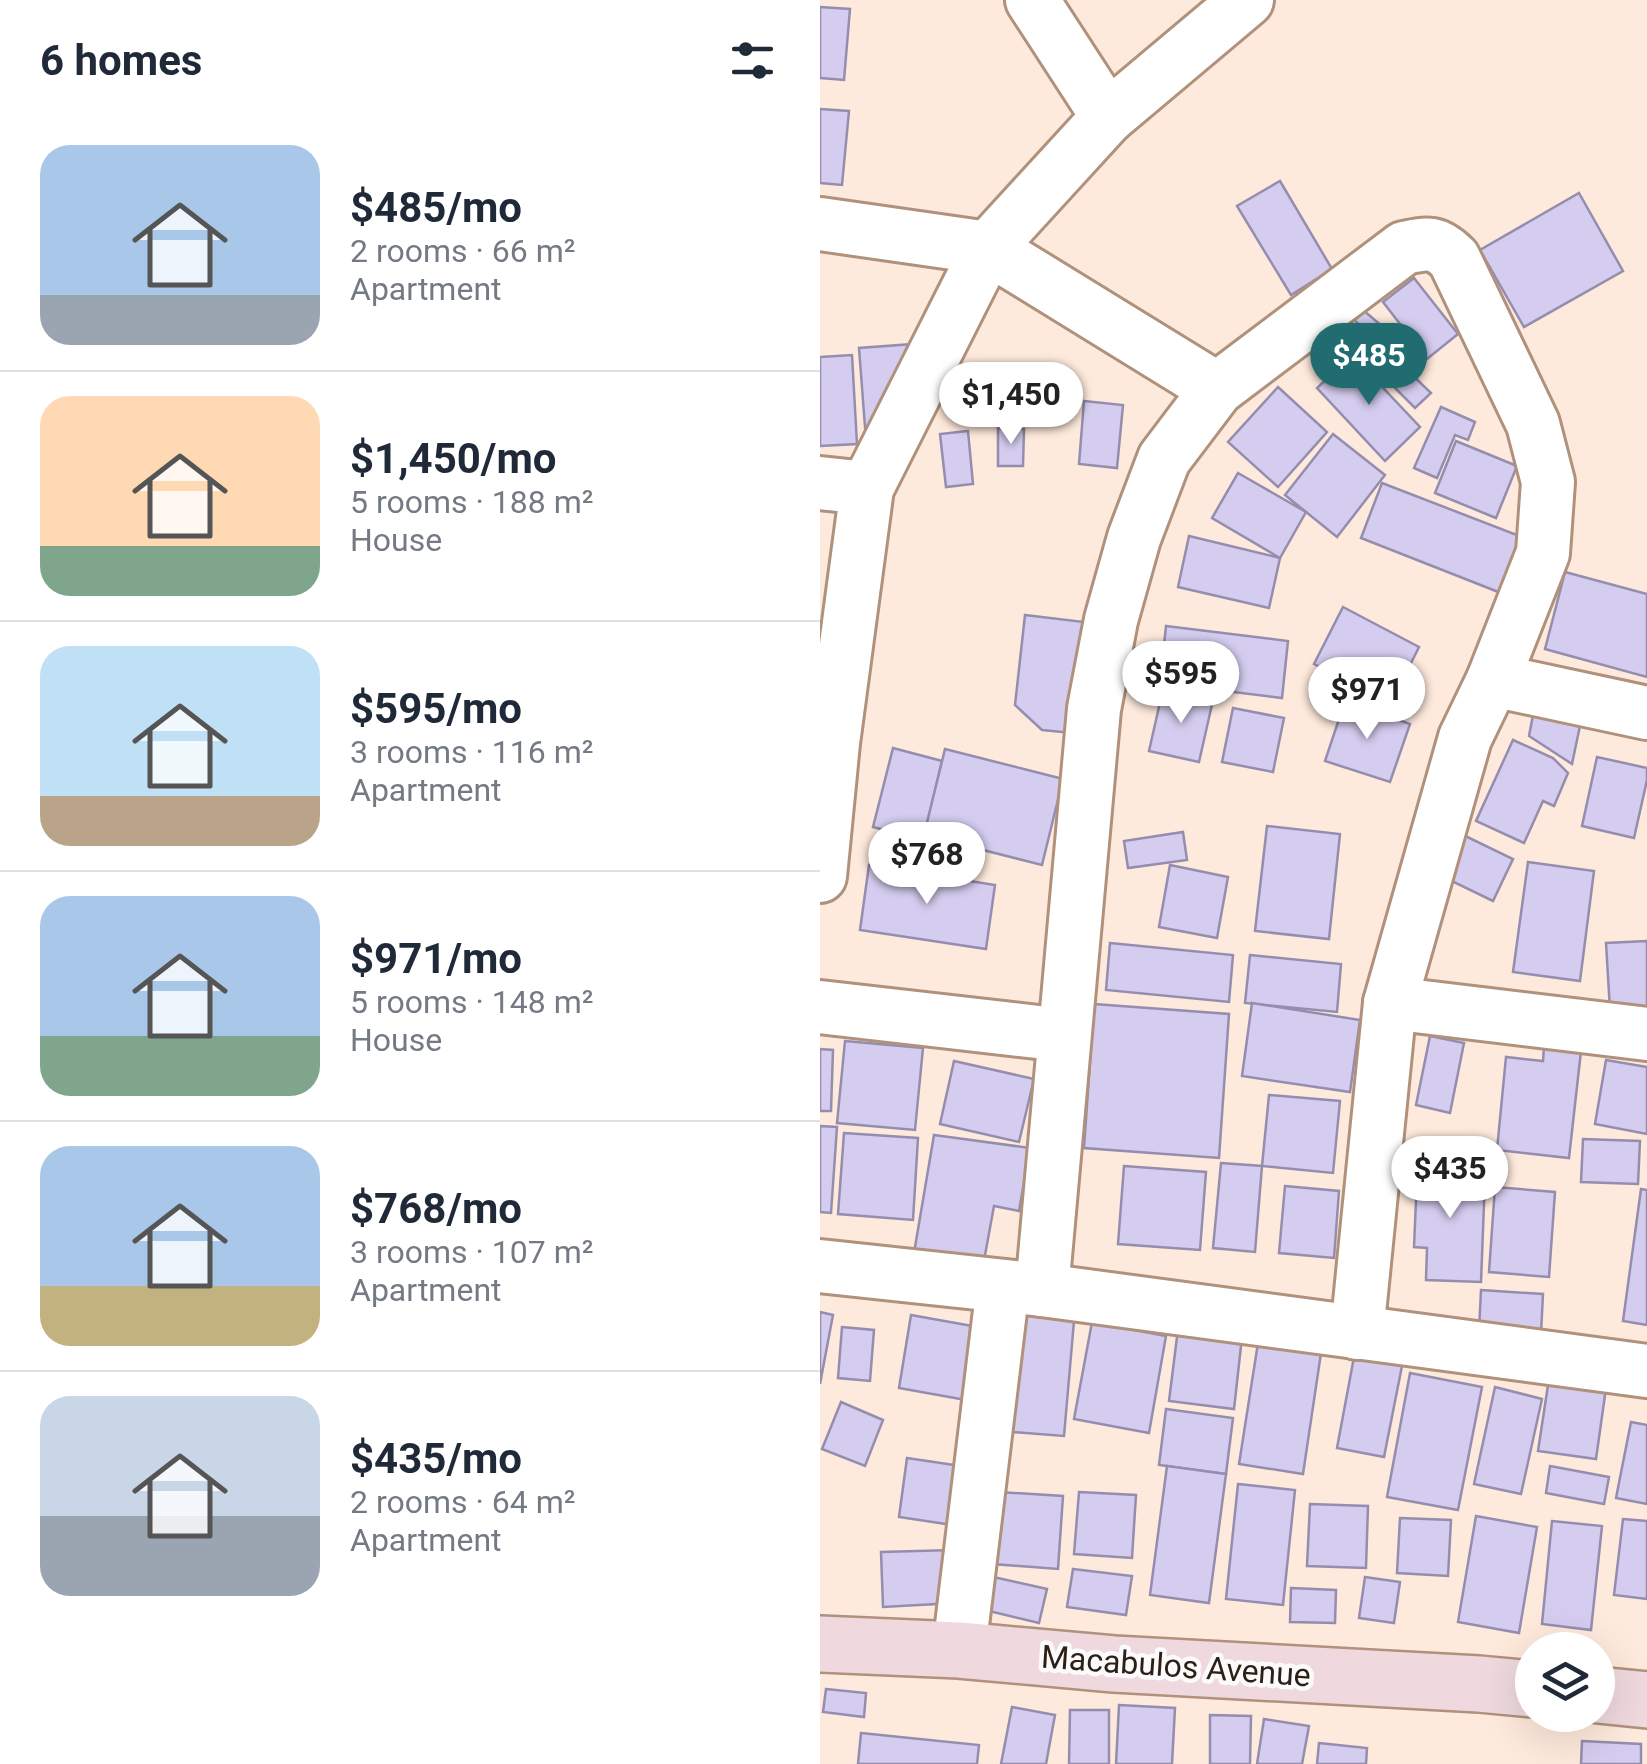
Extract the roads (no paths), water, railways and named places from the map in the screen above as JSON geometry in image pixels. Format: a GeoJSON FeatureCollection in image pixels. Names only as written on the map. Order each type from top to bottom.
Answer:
{"type":"FeatureCollection","features":[{"type":"Feature","properties":{"kind":"street"},"geometry":{"type":"LineString","coordinates":[[1032,0],[1108,117]]}},
{"type":"Feature","properties":{"kind":"street"},"geometry":{"type":"LineString","coordinates":[[820,876],[843,486],[988,248],[1108,117],[1247,0]]}},
{"type":"Feature","properties":{"kind":"street"},"geometry":{"type":"LineString","coordinates":[[820,224],[988,248],[1217,389]]}},
{"type":"Feature","properties":{"kind":"street"},"geometry":{"type":"LineString","coordinates":[[959,1650],[1064,1035],[1094,709],[1110,620],[1134,538],[1164,459],[1217,389],[1404,248],[1426,244],[1442,247],[1454,259],[1533,424],[1548,482],[1542,553],[1493,680],[1465,738],[1390,1004],[1357,1334]]}},
{"type":"Feature","properties":{"kind":"street"},"geometry":{"type":"LineString","coordinates":[[1493,680],[1647,712]]}},
{"type":"Feature","properties":{"kind":"street"},"geometry":{"type":"LineString","coordinates":[[1390,1004],[1647,1034]]}},
{"type":"Feature","properties":{"kind":"street"},"geometry":{"type":"LineString","coordinates":[[820,1007],[1064,1035]]}},
{"type":"Feature","properties":{"kind":"street"},"geometry":{"type":"LineString","coordinates":[[820,1266],[1022,1288],[1647,1372]]}},
{"type":"Feature","properties":{"kind":"street","name":"Macabulos Avenue"},"geometry":{"type":"LineString","coordinates":[[820,1644],[1515,1687]]}},
{"type":"Feature","properties":{"kind":"street"},"geometry":{"type":"LineString","coordinates":[[1615,1697],[1647,1700]]}}]}
